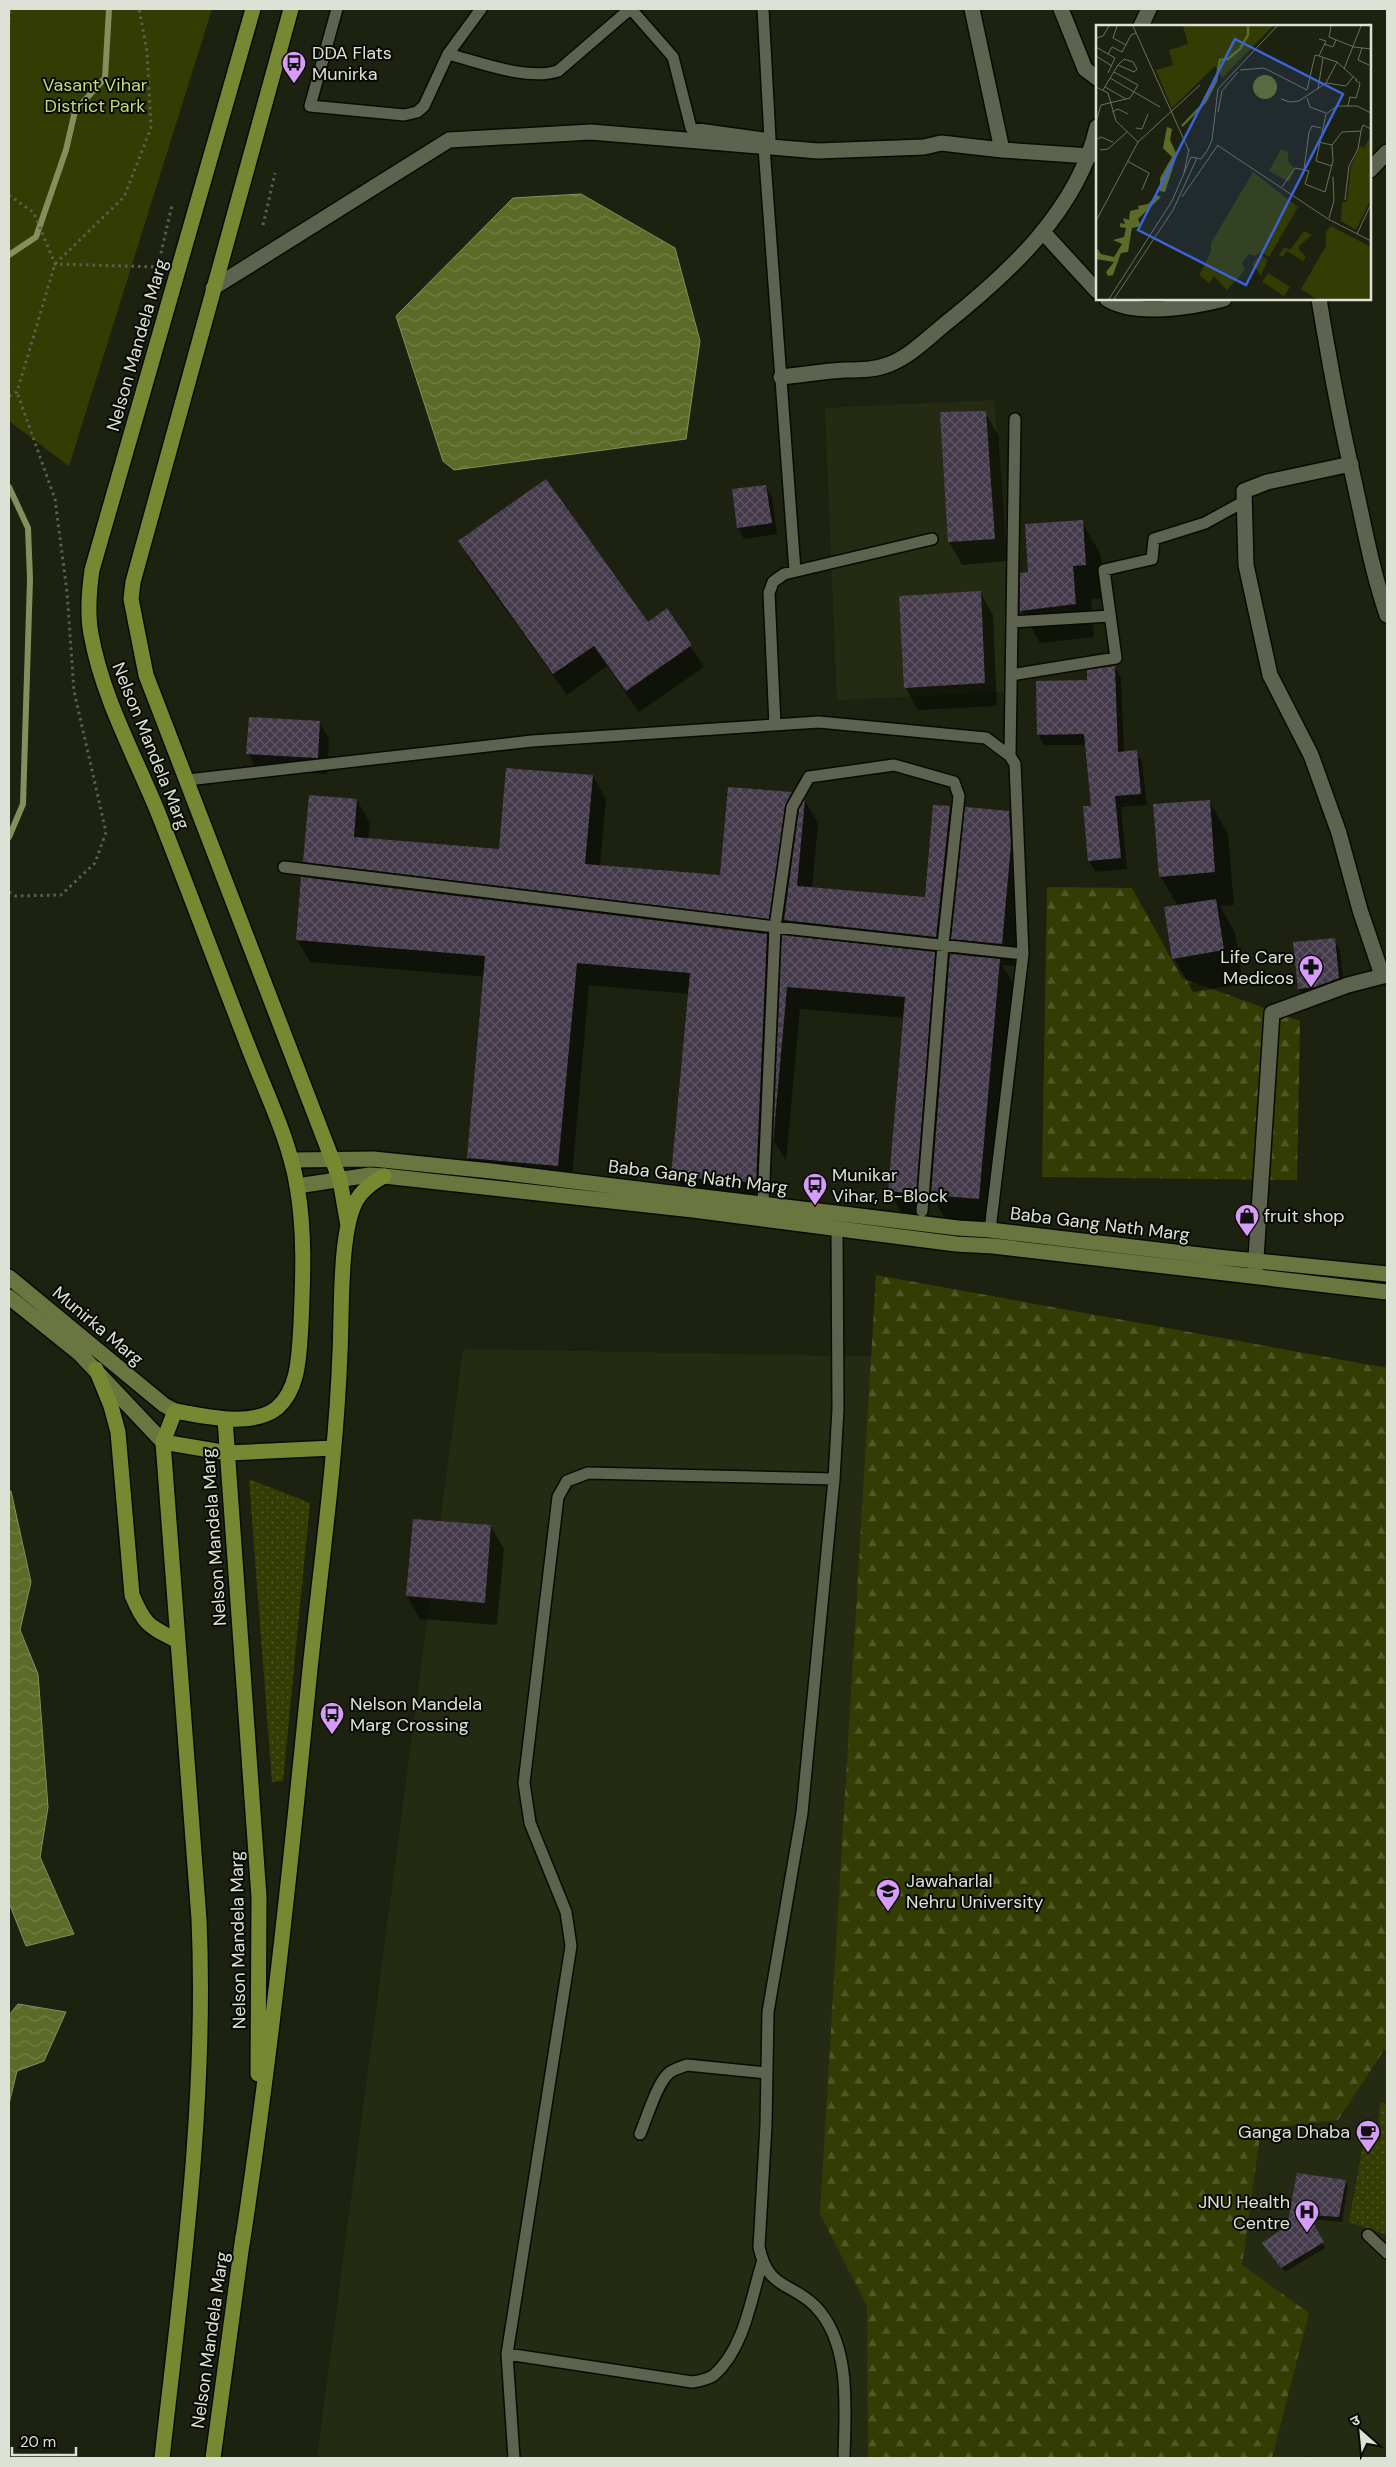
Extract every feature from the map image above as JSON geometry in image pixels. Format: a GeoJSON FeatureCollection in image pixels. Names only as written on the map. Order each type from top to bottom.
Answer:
{"type":"FeatureCollection","features":[{"type":"Feature","properties":{"kind":"main road","name":"Nelson Mandela Marg"},"geometry":{"type":"LineString","coordinates":[[170,1408],[225,1419],[263,1415],[276,1408],[293,1382],[299,1351],[302,1294],[302,1227],[292,1160],[156,809],[104,686],[90,633],[88,600],[92,570],[253,9]]}},
{"type":"Feature","properties":{"kind":"main road","name":"Nelson Mandela Marg"},"geometry":{"type":"LineString","coordinates":[[291,9],[135,573],[131,599],[146,675],[340,1180],[348,1226]]}},
{"type":"Feature","properties":{"kind":"main road"},"geometry":{"type":"LineString","coordinates":[[242,2245],[261,2121],[293,1848],[333,1448],[340,1368],[344,1264],[348,1226],[354,1203],[362,1192],[384,1176]]}},
{"type":"Feature","properties":{"kind":"main road"},"geometry":{"type":"LineString","coordinates":[[96,1369],[111,1406],[118,1432],[132,1595],[141,1618],[152,1628],[178,1641]]}},
{"type":"Feature","properties":{"kind":"main road"},"geometry":{"type":"LineString","coordinates":[[170,1408],[163,1442],[228,1453],[333,1448]]}},
{"type":"Feature","properties":{"kind":"main road","name":"Nelson Mandela Marg"},"geometry":{"type":"LineString","coordinates":[[213,2458],[242,2245],[258,2074],[259,1897],[225,1419]]}},
{"type":"Feature","properties":{"kind":"main road","name":"Nelson Mandela Marg"},"geometry":{"type":"LineString","coordinates":[[162,2458],[187,2240],[203,1993],[163,1442]]}},
{"type":"Feature","properties":{"kind":"street"},"geometry":{"type":"LineString","coordinates":[[972,9],[1002,150]]}},
{"type":"Feature","properties":{"kind":"street"},"geometry":{"type":"LineString","coordinates":[[1061,9],[1085,69],[1096,77]]}},
{"type":"Feature","properties":{"kind":"street"},"geometry":{"type":"LineString","coordinates":[[1141,25],[1149,9]]}},
{"type":"Feature","properties":{"kind":"street"},"geometry":{"type":"LineString","coordinates":[[781,377],[845,370],[858,371],[892,363],[920,344],[981,295],[1044,232],[1090,156],[1096,131]]}},
{"type":"Feature","properties":{"kind":"street"},"geometry":{"type":"LineString","coordinates":[[214,288],[449,140],[591,132],[818,151],[924,147],[941,143],[1002,150],[1090,156]]}},
{"type":"Feature","properties":{"kind":"street"},"geometry":{"type":"LineString","coordinates":[[1371,169],[1387,152]]}},
{"type":"Feature","properties":{"kind":"street"},"geometry":{"type":"LineString","coordinates":[[1044,232],[1096,290]]}},
{"type":"Feature","properties":{"kind":"street"},"geometry":{"type":"LineString","coordinates":[[1109,300],[1127,307],[1162,309],[1218,300]]}},
{"type":"Feature","properties":{"kind":"street"},"geometry":{"type":"LineString","coordinates":[[1319,300],[1339,417],[1351,464],[1369,557],[1387,614]]}},
{"type":"Feature","properties":{"kind":"street"},"geometry":{"type":"LineString","coordinates":[[1255,1276],[1272,1013],[1348,985],[1385,975],[1360,910],[1339,833],[1311,755],[1270,674],[1246,566],[1244,491],[1267,482],[1351,464]]}},
{"type":"Feature","properties":{"kind":"street","name":"Baba Gang Nath Marg"},"geometry":{"type":"LineString","coordinates":[[292,1160],[331,1158],[373,1159],[481,1170],[958,1228],[1387,1274]]}},
{"type":"Feature","properties":{"kind":"street","name":"Baba Gang Nath Marg"},"geometry":{"type":"LineString","coordinates":[[297,1186],[370,1175],[384,1176],[693,1210],[956,1244],[993,1246],[1387,1292]]}},
{"type":"Feature","properties":{"kind":"street"},"geometry":{"type":"LineString","coordinates":[[990,1230],[993,1246]]}},
{"type":"Feature","properties":{"kind":"street","name":"Munirka Marg"},"geometry":{"type":"LineString","coordinates":[[9,1277],[170,1408]]}},
{"type":"Feature","properties":{"kind":"street","name":"Munirka Marg"},"geometry":{"type":"LineString","coordinates":[[9,1297],[96,1369],[163,1442]]}},
{"type":"Feature","properties":{"kind":"lane"},"geometry":{"type":"LineString","coordinates":[[337,9],[310,106],[404,115],[413,114],[424,106],[448,54],[481,9]]}},
{"type":"Feature","properties":{"kind":"lane"},"geometry":{"type":"LineString","coordinates":[[448,54],[520,72],[551,73],[558,71],[630,9],[673,57],[692,128],[770,139],[763,9]]}},
{"type":"Feature","properties":{"kind":"lane"},"geometry":{"type":"LineString","coordinates":[[764,147],[796,571]]}},
{"type":"Feature","properties":{"kind":"lane"},"geometry":{"type":"LineString","coordinates":[[1010,756],[1015,419]]}},
{"type":"Feature","properties":{"kind":"lane"},"geometry":{"type":"LineString","coordinates":[[1011,675],[1116,658],[1104,570],[1152,559],[1154,539],[1205,523],[1245,501]]}},
{"type":"Feature","properties":{"kind":"lane"},"geometry":{"type":"LineString","coordinates":[[775,725],[769,593],[777,577],[932,539]]}},
{"type":"Feature","properties":{"kind":"lane"},"geometry":{"type":"LineString","coordinates":[[1012,622],[1110,616]]}},
{"type":"Feature","properties":{"kind":"lane"},"geometry":{"type":"LineString","coordinates":[[187,780],[532,741],[819,722],[986,738],[1010,756],[1015,764],[1022,954],[990,1230]]}},
{"type":"Feature","properties":{"kind":"lane"},"geometry":{"type":"LineString","coordinates":[[763,1203],[775,927],[792,807],[809,777],[894,765],[954,782],[959,796],[943,945],[922,1211]]}},
{"type":"Feature","properties":{"kind":"lane"},"geometry":{"type":"LineString","coordinates":[[284,867],[775,927],[1022,954]]}},
{"type":"Feature","properties":{"kind":"lane"},"geometry":{"type":"LineString","coordinates":[[837,1229],[838,1409],[834,1479],[802,1813],[768,2012],[759,2247],[762,2263],[771,2276],[814,2306],[830,2328],[842,2372],[844,2458]]}},
{"type":"Feature","properties":{"kind":"lane"},"geometry":{"type":"LineString","coordinates":[[514,2458],[507,2354],[571,1946],[566,1912],[530,1823],[524,1783],[558,1497],[567,1482],[588,1473],[834,1479]]}},
{"type":"Feature","properties":{"kind":"lane"},"geometry":{"type":"LineString","coordinates":[[640,2134],[662,2081],[669,2073],[678,2068],[687,2065],[766,2073]]}},
{"type":"Feature","properties":{"kind":"lane"},"geometry":{"type":"LineString","coordinates":[[1368,2235],[1387,2252]]}},
{"type":"Feature","properties":{"kind":"lane"},"geometry":{"type":"LineString","coordinates":[[507,2354],[692,2382],[713,2376],[727,2359],[739,2338],[762,2263]]}},
{"type":"Feature","properties":{"kind":"path"},"geometry":{"type":"LineString","coordinates":[[9,20],[10,9]]}},
{"type":"Feature","properties":{"kind":"path"},"geometry":{"type":"LineString","coordinates":[[9,892],[16,896],[61,895],[95,863],[106,832],[74,691],[66,592],[54,499],[17,392],[55,264],[124,197],[151,128],[147,51],[139,9]]}},
{"type":"Feature","properties":{"kind":"path"},"geometry":{"type":"LineString","coordinates":[[263,225],[274,173]]}},
{"type":"Feature","properties":{"kind":"path"},"geometry":{"type":"LineString","coordinates":[[9,195],[34,212],[55,264]]}},
{"type":"Feature","properties":{"kind":"path"},"geometry":{"type":"LineString","coordinates":[[158,267],[172,205]]}},
{"type":"Feature","properties":{"kind":"path"},"geometry":{"type":"LineString","coordinates":[[55,264],[178,268]]}},
{"type":"Feature","properties":{"kind":"path"},"geometry":{"type":"LineString","coordinates":[[9,396],[17,392]]}},
{"type":"Feature","properties":{"kind":"shaded area"},"geometry":{"type":"Polygon","coordinates":[[[994,400],[1017,691],[837,700],[825,408],[994,400]]]}},
{"type":"Feature","properties":{"kind":"shaded area","name":"Jawaharlal Nehru University"},"geometry":{"type":"Polygon","coordinates":[[[463,1349],[1387,1366],[1387,2458],[317,2458],[463,1349]]]}},
{"type":"Feature","properties":{"kind":"green space","name":"Vasant Vihar District Park"},"geometry":{"type":"Polygon","coordinates":[[[9,9],[212,9],[69,466],[9,421],[9,9]]]}},
{"type":"Feature","properties":{"kind":"green space"},"geometry":{"type":"Polygon","coordinates":[[[1047,887],[1132,888],[1182,978],[1300,1021],[1297,1180],[1042,1177],[1047,887]]]}},
{"type":"Feature","properties":{"kind":"green space"},"geometry":{"type":"Polygon","coordinates":[[[876,1275],[1387,1368],[1387,2050],[1384,2050],[1338,2120],[1261,2129],[1242,2265],[1309,2313],[1272,2458],[868,2458],[867,2306],[820,2214],[876,1275]]]}},
{"type":"Feature","properties":{"kind":"green space"},"geometry":{"type":"Polygon","coordinates":[[[249,1479],[310,1503],[283,1781],[272,1782],[249,1479]]]}},
{"type":"Feature","properties":{"kind":"green space"},"geometry":{"type":"Polygon","coordinates":[[[1380,2103],[1387,2104],[1387,2235],[1349,2222],[1364,2139],[1377,2141],[1380,2103]]]}},
{"type":"Feature","properties":{"kind":"water"},"geometry":{"type":"Polygon","coordinates":[[[581,194],[675,248],[700,341],[686,439],[454,470],[443,461],[396,316],[513,198],[581,194]]]}},
{"type":"Feature","properties":{"kind":"water"},"geometry":{"type":"Polygon","coordinates":[[[9,1491],[11,1491],[31,1582],[20,1630],[38,1674],[48,1807],[40,1857],[74,1934],[26,1946],[9,1903],[9,1491]]]}},
{"type":"Feature","properties":{"kind":"water"},"geometry":{"type":"Polygon","coordinates":[[[18,2004],[66,2012],[44,2061],[17,2071],[9,2104],[9,2015],[18,2004]]]}},
{"type":"Feature","properties":{"kind":"building"},"geometry":{"type":"Polygon","coordinates":[[[986,411],[995,539],[948,542],[940,412],[986,411]]]}},
{"type":"Feature","properties":{"kind":"building"},"geometry":{"type":"Polygon","coordinates":[[[546,479],[648,622],[667,608],[692,645],[626,691],[594,646],[553,674],[458,541],[546,479]]]}},
{"type":"Feature","properties":{"kind":"building"},"geometry":{"type":"Polygon","coordinates":[[[766,485],[772,523],[737,528],[732,489],[766,485]]]}},
{"type":"Feature","properties":{"kind":"building"},"geometry":{"type":"Polygon","coordinates":[[[1083,520],[1086,565],[1073,566],[1076,604],[1020,611],[1020,573],[1028,572],[1025,524],[1083,520]]]}},
{"type":"Feature","properties":{"kind":"building"},"geometry":{"type":"Polygon","coordinates":[[[981,591],[985,683],[904,688],[899,596],[981,591]]]}},
{"type":"Feature","properties":{"kind":"building"},"geometry":{"type":"Polygon","coordinates":[[[1115,666],[1118,752],[1137,750],[1141,794],[1115,796],[1121,858],[1088,861],[1083,806],[1091,806],[1084,734],[1037,735],[1036,681],[1087,680],[1087,670],[1115,666]]]}},
{"type":"Feature","properties":{"kind":"building"},"geometry":{"type":"Polygon","coordinates":[[[249,717],[320,721],[318,758],[246,754],[249,717]]]}},
{"type":"Feature","properties":{"kind":"building"},"geometry":{"type":"Polygon","coordinates":[[[506,768],[593,775],[585,864],[720,875],[728,787],[792,792],[785,806],[769,919],[303,862],[309,795],[357,799],[354,837],[499,849],[506,768]]]}},
{"type":"Feature","properties":{"kind":"building"},"geometry":{"type":"Polygon","coordinates":[[[805,799],[797,886],[925,897],[933,805],[950,806],[936,937],[784,920],[799,809],[805,799]]]}},
{"type":"Feature","properties":{"kind":"building"},"geometry":{"type":"Polygon","coordinates":[[[1210,800],[1215,872],[1159,877],[1153,804],[1210,800]]]}},
{"type":"Feature","properties":{"kind":"building"},"geometry":{"type":"Polygon","coordinates":[[[965,807],[1009,811],[1011,845],[1002,944],[951,939],[965,807]]]}},
{"type":"Feature","properties":{"kind":"building"},"geometry":{"type":"Polygon","coordinates":[[[301,877],[767,934],[756,1183],[671,1176],[690,973],[577,963],[558,1166],[467,1158],[485,956],[296,940],[301,877]]]}},
{"type":"Feature","properties":{"kind":"building"},"geometry":{"type":"Polygon","coordinates":[[[1216,899],[1224,950],[1172,959],[1164,907],[1216,899]]]}},
{"type":"Feature","properties":{"kind":"building"},"geometry":{"type":"Polygon","coordinates":[[[782,935],[935,952],[916,1194],[888,1191],[905,997],[787,987],[773,1142],[782,935]]]}},
{"type":"Feature","properties":{"kind":"building"},"geometry":{"type":"Polygon","coordinates":[[[1335,938],[1339,978],[1315,987],[1298,989],[1293,942],[1335,938]]]}},
{"type":"Feature","properties":{"kind":"building"},"geometry":{"type":"Polygon","coordinates":[[[950,954],[1000,959],[979,1199],[931,1195],[950,954]]]}},
{"type":"Feature","properties":{"kind":"building"},"geometry":{"type":"Polygon","coordinates":[[[413,1519],[491,1525],[485,1603],[406,1596],[413,1519]]]}},
{"type":"Feature","properties":{"kind":"building"},"geometry":{"type":"Polygon","coordinates":[[[1297,2173],[1346,2180],[1339,2217],[1309,2215],[1324,2242],[1281,2268],[1262,2243],[1287,2226],[1297,2173]]]}},
{"type":"Feature","properties":{"kind":"waterway"},"geometry":{"type":"LineString","coordinates":[[9,255],[36,237],[66,150],[75,111],[105,78],[109,9]]}},
{"type":"Feature","properties":{"kind":"waterway"},"geometry":{"type":"LineString","coordinates":[[9,487],[28,528],[30,579],[23,804],[9,837]]}},
{"type":"Feature","properties":{"kind":"place","name":"DDA Flats Munirka"},"geometry":{"type":"Point","coordinates":[294,84]}},
{"type":"Feature","properties":{"kind":"place","name":"Life Care Medicos"},"geometry":{"type":"Point","coordinates":[1311,988]}},
{"type":"Feature","properties":{"kind":"place","name":"Munikar Vihar, B-Block"},"geometry":{"type":"Point","coordinates":[815,1206]}},
{"type":"Feature","properties":{"kind":"place","name":"fruit shop"},"geometry":{"type":"Point","coordinates":[1247,1237]}},
{"type":"Feature","properties":{"kind":"place","name":"Nelson Mandela Marg Crossing"},"geometry":{"type":"Point","coordinates":[332,1735]}},
{"type":"Feature","properties":{"kind":"place","name":"Jawaharlal Nehru University"},"geometry":{"type":"Point","coordinates":[888,1912]}},
{"type":"Feature","properties":{"kind":"place","name":"Ganga Dhaba"},"geometry":{"type":"Point","coordinates":[1368,2153]}},
{"type":"Feature","properties":{"kind":"place","name":"JNU Health Centre"},"geometry":{"type":"Point","coordinates":[1307,2233]}}]}
